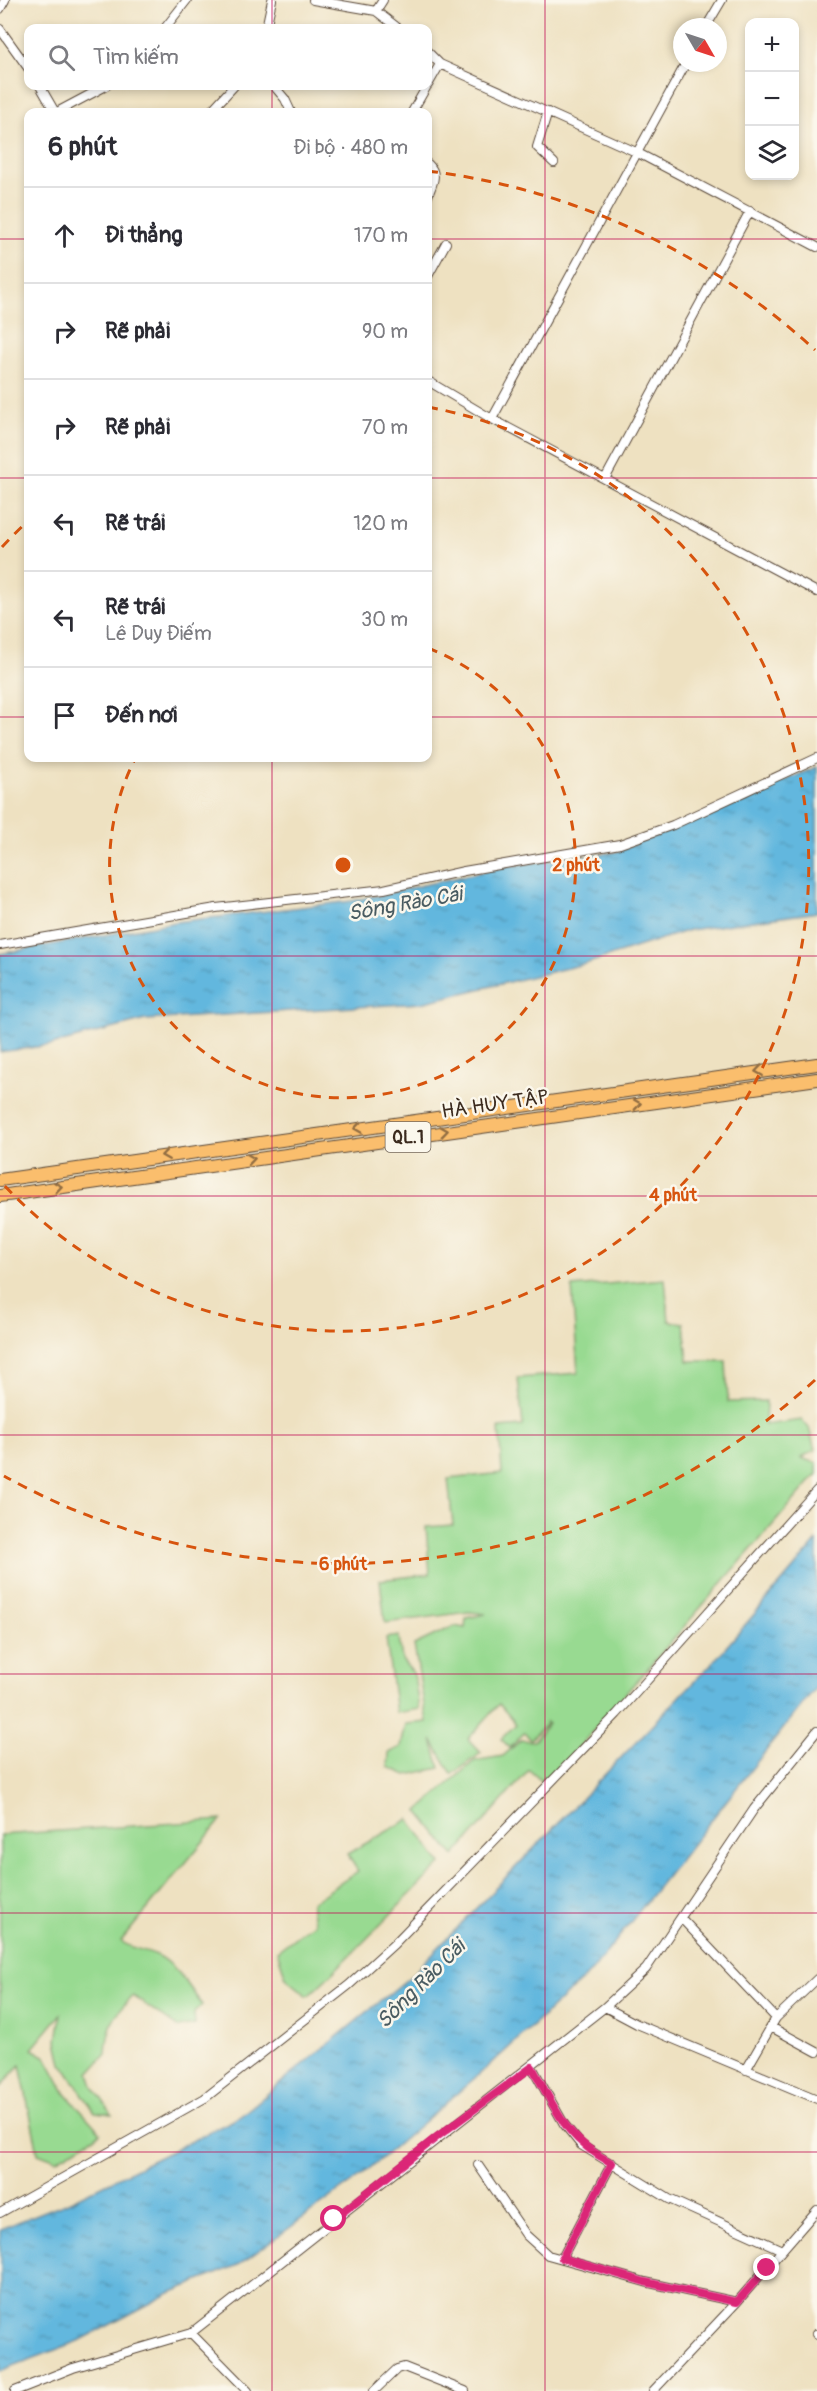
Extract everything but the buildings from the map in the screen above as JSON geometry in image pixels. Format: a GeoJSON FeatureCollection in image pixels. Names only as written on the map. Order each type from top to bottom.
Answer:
{"type":"FeatureCollection","features":[{"type":"Feature","properties":{"kind":"main road","name":"HÀ HUY TẬP"},"geometry":{"type":"LineString","coordinates":[[0,1180],[817,1064]]}},
{"type":"Feature","properties":{"kind":"main road","name":"HÀ HUY TẬP"},"geometry":{"type":"LineString","coordinates":[[0,1196],[817,1079]]}},
{"type":"Feature","properties":{"kind":"street"},"geometry":{"type":"LineString","coordinates":[[0,9],[5,0]]}},
{"type":"Feature","properties":{"kind":"street"},"geometry":{"type":"LineString","coordinates":[[168,24],[187,0]]}},
{"type":"Feature","properties":{"kind":"street"},"geometry":{"type":"LineString","coordinates":[[267,24],[272,0]]}},
{"type":"Feature","properties":{"kind":"street"},"geometry":{"type":"LineString","coordinates":[[313,0],[376,11],[393,24]]}},
{"type":"Feature","properties":{"kind":"street"},"geometry":{"type":"LineString","coordinates":[[376,11],[383,0]]}},
{"type":"Feature","properties":{"kind":"street"},"geometry":{"type":"LineString","coordinates":[[711,18],[722,0]]}},
{"type":"Feature","properties":{"kind":"street"},"geometry":{"type":"LineString","coordinates":[[0,29],[24,62]]}},
{"type":"Feature","properties":{"kind":"street"},"geometry":{"type":"LineString","coordinates":[[432,56],[440,64],[636,152],[817,247]]}},
{"type":"Feature","properties":{"kind":"street"},"geometry":{"type":"LineString","coordinates":[[432,77],[440,64]]}},
{"type":"Feature","properties":{"kind":"street"},"geometry":{"type":"LineString","coordinates":[[492,419],[681,72]]}},
{"type":"Feature","properties":{"kind":"street"},"geometry":{"type":"LineString","coordinates":[[42,90],[54,108]]}},
{"type":"Feature","properties":{"kind":"street"},"geometry":{"type":"LineString","coordinates":[[64,108],[98,90]]}},
{"type":"Feature","properties":{"kind":"street"},"geometry":{"type":"LineString","coordinates":[[214,108],[230,90]]}},
{"type":"Feature","properties":{"kind":"street"},"geometry":{"type":"LineString","coordinates":[[277,90],[289,108]]}},
{"type":"Feature","properties":{"kind":"street"},"geometry":{"type":"LineString","coordinates":[[414,108],[424,90]]}},
{"type":"Feature","properties":{"kind":"street"},"geometry":{"type":"LineString","coordinates":[[548,112],[537,147],[554,163]]}},
{"type":"Feature","properties":{"kind":"street"},"geometry":{"type":"LineString","coordinates":[[432,169],[435,172],[432,182]]}},
{"type":"Feature","properties":{"kind":"street"},"geometry":{"type":"LineString","coordinates":[[605,479],[750,211]]}},
{"type":"Feature","properties":{"kind":"street"},"geometry":{"type":"LineString","coordinates":[[432,269],[446,243]]}},
{"type":"Feature","properties":{"kind":"street"},"geometry":{"type":"LineString","coordinates":[[432,383],[492,419],[817,592]]}},
{"type":"Feature","properties":{"kind":"street"},"geometry":{"type":"LineString","coordinates":[[0,945],[205,909],[384,889],[464,871],[620,844],[673,825],[817,758]]}},
{"type":"Feature","properties":{"kind":"street"},"geometry":{"type":"LineString","coordinates":[[0,2212],[205,2097],[349,1984],[394,1944],[617,1714],[817,1490]]}},
{"type":"Feature","properties":{"kind":"street"},"geometry":{"type":"LineString","coordinates":[[15,2391],[73,2368],[191,2333],[438,2136],[532,2067],[605,2007],[646,1969],[754,1809],[817,1731]]}},
{"type":"Feature","properties":{"kind":"street"},"geometry":{"type":"LineString","coordinates":[[681,1918],[776,2018]]}},
{"type":"Feature","properties":{"kind":"street"},"geometry":{"type":"LineString","coordinates":[[746,2070],[776,2018],[817,1979]]}},
{"type":"Feature","properties":{"kind":"street"},"geometry":{"type":"LineString","coordinates":[[605,2007],[637,2024],[817,2099]]}},
{"type":"Feature","properties":{"kind":"street"},"geometry":{"type":"LineString","coordinates":[[771,2027],[817,2052]]}},
{"type":"Feature","properties":{"kind":"street"},"geometry":{"type":"LineString","coordinates":[[532,2067],[574,2139],[594,2155],[612,2163],[669,2199],[782,2250]]}},
{"type":"Feature","properties":{"kind":"street"},"geometry":{"type":"LineString","coordinates":[[562,2258],[612,2163]]}},
{"type":"Feature","properties":{"kind":"street"},"geometry":{"type":"LineString","coordinates":[[478,2165],[532,2242],[548,2255],[645,2282],[737,2302]]}},
{"type":"Feature","properties":{"kind":"street"},"geometry":{"type":"LineString","coordinates":[[653,2391],[737,2302],[817,2210]]}},
{"type":"Feature","properties":{"kind":"street"},"geometry":{"type":"LineString","coordinates":[[191,2333],[248,2391]]}},
{"type":"Feature","properties":{"kind":"street"},"geometry":{"type":"LineString","coordinates":[[374,2391],[397,2369],[404,2367],[452,2389],[465,2391]]}},
{"type":"Feature","properties":{"kind":"green space"},"geometry":{"type":"Polygon","coordinates":[[[665,1279],[669,1321],[684,1323],[688,1361],[726,1361],[728,1402],[766,1401],[765,1425],[802,1420],[809,1428],[815,1450],[801,1458],[817,1463],[817,1474],[546,1785],[529,1770],[454,1856],[418,1811],[474,1761],[503,1756],[521,1740],[534,1741],[548,1724],[545,1721],[546,1724],[531,1739],[524,1733],[510,1748],[501,1739],[516,1724],[499,1704],[468,1739],[481,1753],[452,1774],[432,1740],[440,1768],[407,1775],[388,1767],[389,1753],[401,1747],[406,1724],[427,1722],[414,1645],[454,1626],[465,1628],[466,1618],[486,1614],[469,1612],[385,1623],[380,1580],[430,1574],[426,1527],[453,1525],[448,1479],[502,1473],[499,1428],[523,1426],[518,1378],[578,1373],[572,1287],[665,1279]]]}},
{"type":"Feature","properties":{"kind":"green space"},"geometry":{"type":"Polygon","coordinates":[[[399,1636],[402,1660],[414,1674],[419,1709],[396,1713],[386,1638],[399,1636]]]}},
{"type":"Feature","properties":{"kind":"green space"},"geometry":{"type":"Polygon","coordinates":[[[409,1819],[441,1864],[308,1996],[286,1978],[277,1951],[314,1923],[311,1903],[358,1871],[347,1854],[409,1819]]]}},
{"type":"Feature","properties":{"kind":"green space"},"geometry":{"type":"Polygon","coordinates":[[[221,1820],[121,1941],[157,1955],[176,1970],[202,2005],[194,2013],[195,2025],[179,2028],[133,1996],[126,2002],[113,2022],[106,2054],[89,2073],[93,2086],[112,2114],[95,2112],[62,2064],[57,2041],[61,2014],[32,2049],[46,2057],[66,2094],[101,2133],[56,2160],[38,2153],[20,2065],[0,2088],[0,1835],[221,1820]]]}},
{"type":"Feature","properties":{"kind":"water","name":"Sông Rào Cái"},"geometry":{"type":"Polygon","coordinates":[[[817,767],[817,912],[689,930],[588,963],[421,1003],[145,1020],[51,1045],[0,1052],[0,954],[176,922],[352,901],[508,866],[616,852],[817,767]]]}},
{"type":"Feature","properties":{"kind":"water","name":"Sông Rào Cái"},"geometry":{"type":"Polygon","coordinates":[[[817,1541],[817,1686],[592,1971],[490,2065],[363,2174],[240,2264],[170,2293],[79,2341],[0,2371],[0,2229],[68,2202],[238,2118],[411,1976],[715,1660],[817,1541]]]}},
{"type":"Feature","properties":{"kind":"route"},"geometry":{"type":"LineString","coordinates":[[334,2219],[438,2136],[532,2067],[574,2139],[594,2155],[612,2163],[562,2258],[645,2282],[737,2302],[767,2268]]}}]}
